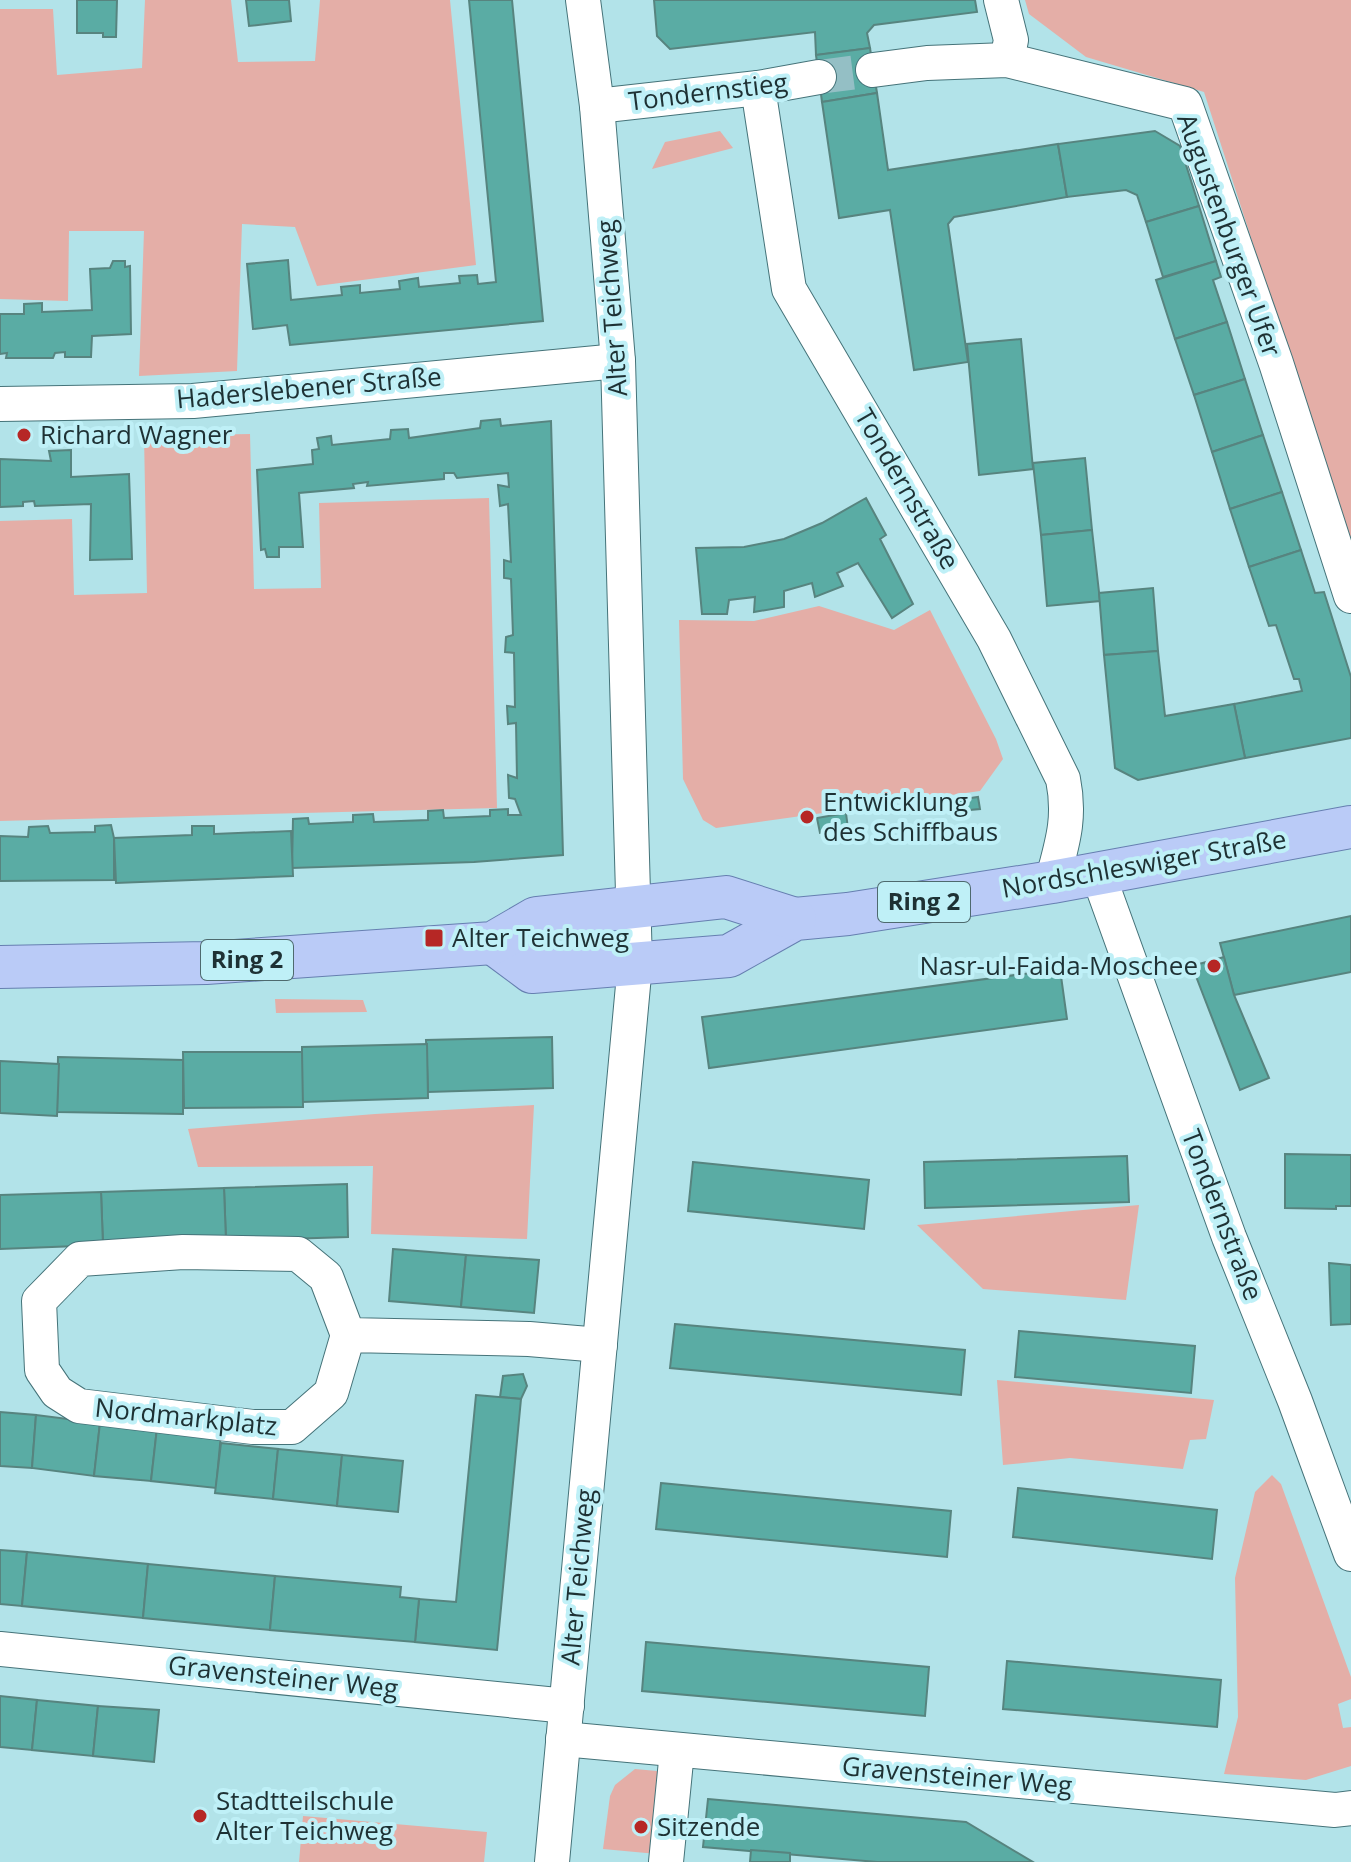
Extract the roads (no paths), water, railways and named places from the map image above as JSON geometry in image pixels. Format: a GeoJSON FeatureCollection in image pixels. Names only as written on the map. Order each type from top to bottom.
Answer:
{"type":"FeatureCollection","features":[{"type":"Feature","properties":{"kind":"main road","name":"Nordschleswiger Straße"},"geometry":{"type":"LineString","coordinates":[[0,967],[206,963],[493,943],[536,918],[726,897],[795,919],[848,914],[1052,882],[1351,827]]}},
{"type":"Feature","properties":{"kind":"main road","name":"Nordschleswiger Straße"},"geometry":{"type":"LineString","coordinates":[[493,943],[532,972],[635,964],[729,956],[795,919]]}},
{"type":"Feature","properties":{"kind":"street","name":"Alter Teichweg"},"geometry":{"type":"LineString","coordinates":[[552,1862],[635,964],[618,361],[597,106],[583,0]]}},
{"type":"Feature","properties":{"kind":"street"},"geometry":{"type":"LineString","coordinates":[[873,70],[927,63],[1007,60],[1011,40],[1001,0]]}},
{"type":"Feature","properties":{"kind":"street","name":"Augustenburger Ufer"},"geometry":{"type":"LineString","coordinates":[[1007,60],[1185,104],[1276,363],[1351,596]]}},
{"type":"Feature","properties":{"kind":"street","name":"Tondernstieg"},"geometry":{"type":"LineString","coordinates":[[597,106],[758,88],[819,77]]}},
{"type":"Feature","properties":{"kind":"street","name":"Tondernstraße"},"geometry":{"type":"LineString","coordinates":[[758,88],[789,289],[994,639],[1063,779],[1068,804],[1067,827],[1052,882]]}},
{"type":"Feature","properties":{"kind":"street","name":"Haderslebener Straße"},"geometry":{"type":"LineString","coordinates":[[0,404],[193,401],[618,361]]}},
{"type":"Feature","properties":{"kind":"street","name":"Tondernstraße"},"geometry":{"type":"LineString","coordinates":[[1098,874],[1229,1237],[1295,1401],[1351,1554]]}},
{"type":"Feature","properties":{"kind":"street","name":"Nordmarkplatz"},"geometry":{"type":"LineString","coordinates":[[183,1252],[298,1254],[326,1277],[348,1335],[331,1393],[292,1427],[253,1427],[79,1406],[57,1392],[42,1370],[39,1301],[80,1259],[183,1252]]}},
{"type":"Feature","properties":{"kind":"street"},"geometry":{"type":"LineString","coordinates":[[348,1335],[529,1339],[600,1345]]}},
{"type":"Feature","properties":{"kind":"street","name":"Gravensteiner Weg"},"geometry":{"type":"LineString","coordinates":[[0,1649],[565,1722],[677,1751],[975,1776],[1211,1801],[1335,1810],[1351,1808]]}},
{"type":"Feature","properties":{"kind":"street"},"geometry":{"type":"LineString","coordinates":[[666,1862],[677,1751]]}},
{"type":"Feature","properties":{"kind":"tunnel"},"geometry":{"type":"LineString","coordinates":[[819,77],[873,70]]}},
{"type":"Feature","properties":{"kind":"place","name":"Richard Wagner"},"geometry":{"type":"Point","coordinates":[24,435]}},
{"type":"Feature","properties":{"kind":"place","name":"Entwicklung des Schiffbaus"},"geometry":{"type":"Point","coordinates":[807,817]}},
{"type":"Feature","properties":{"kind":"place","name":"Alter Teichweg"},"geometry":{"type":"Point","coordinates":[434,938]}},
{"type":"Feature","properties":{"kind":"place","name":"Nasr-ul-Faida-Moschee"},"geometry":{"type":"Point","coordinates":[1214,966]}},
{"type":"Feature","properties":{"kind":"place","name":"Stadtteilschule Alter Teichweg"},"geometry":{"type":"Point","coordinates":[200,1816]}},
{"type":"Feature","properties":{"kind":"place","name":"Sitzende"},"geometry":{"type":"Point","coordinates":[641,1827]}}]}
